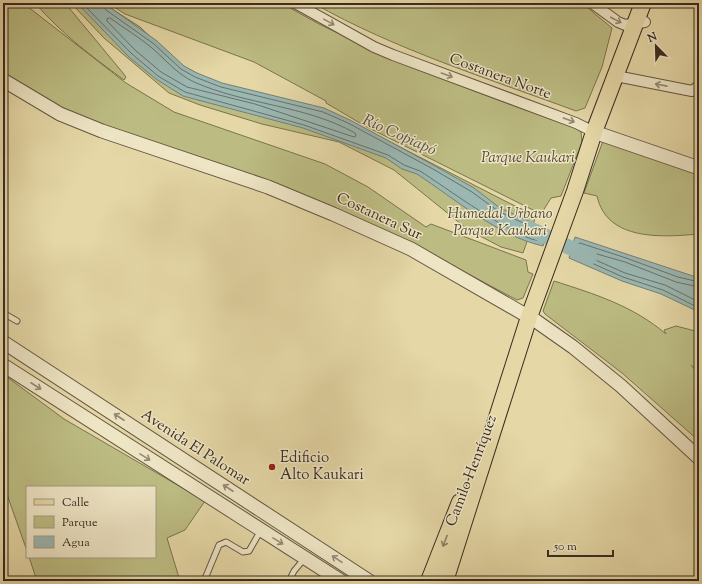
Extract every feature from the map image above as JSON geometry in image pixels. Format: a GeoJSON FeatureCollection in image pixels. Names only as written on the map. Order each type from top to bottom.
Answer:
{"type":"FeatureCollection","features":[{"type":"Feature","properties":{"kind":"main road","name":"Camilo Henríquez"},"geometry":{"type":"LineString","coordinates":[[640,22],[643,3]]}},
{"type":"Feature","properties":{"kind":"main road","name":"Camilo Henríquez"},"geometry":{"type":"LineString","coordinates":[[445,581],[514,361],[575,191],[594,132],[616,76],[640,22],[655,3]]}},
{"type":"Feature","properties":{"kind":"main road","name":"Camilo Henríquez"},"geometry":{"type":"LineString","coordinates":[[429,581],[514,361]]}},
{"type":"Feature","properties":{"kind":"street","name":"Costanera Norte"},"geometry":{"type":"LineString","coordinates":[[295,3],[374,47],[576,123],[594,132],[699,168]]}},
{"type":"Feature","properties":{"kind":"street"},"geometry":{"type":"LineString","coordinates":[[592,3],[618,22],[625,25],[640,22]]}},
{"type":"Feature","properties":{"kind":"street"},"geometry":{"type":"LineString","coordinates":[[616,76],[692,91],[699,86]]}},
{"type":"Feature","properties":{"kind":"street","name":"Costanera Sur"},"geometry":{"type":"LineString","coordinates":[[3,80],[60,114],[102,131],[268,187],[411,249],[529,317],[573,347],[603,371],[699,458]]}},
{"type":"Feature","properties":{"kind":"street","name":"Avenida El Palomar"},"geometry":{"type":"LineString","coordinates":[[4,344],[369,581]]}},
{"type":"Feature","properties":{"kind":"street"},"geometry":{"type":"LineString","coordinates":[[3,365],[341,581]]}},
{"type":"Feature","properties":{"kind":"street"},"geometry":{"type":"LineString","coordinates":[[305,558],[316,546]]}},
{"type":"Feature","properties":{"kind":"lane"},"geometry":{"type":"LineString","coordinates":[[3,313],[17,321]]}},
{"type":"Feature","properties":{"kind":"lane"},"geometry":{"type":"LineString","coordinates":[[204,581],[219,545],[226,542],[243,552],[249,551],[262,530]]}},
{"type":"Feature","properties":{"kind":"lane"},"geometry":{"type":"LineString","coordinates":[[289,581],[294,571],[305,558]]}},
{"type":"Feature","properties":{"kind":"green space"},"geometry":{"type":"Polygon","coordinates":[[[3,3],[23,3],[126,83],[174,112],[325,164],[368,187],[426,227],[431,224],[526,260],[528,272],[533,274],[523,298],[517,300],[429,253],[62,112],[3,76],[3,3]]]}},
{"type":"Feature","properties":{"kind":"green space"},"geometry":{"type":"Polygon","coordinates":[[[35,3],[65,3],[123,73],[126,77],[124,80],[66,35],[35,3]]]}},
{"type":"Feature","properties":{"kind":"green space","name":"Humedal Urbano Parque Kaukari"},"geometry":{"type":"Polygon","coordinates":[[[71,3],[103,3],[140,27],[181,66],[224,86],[367,130],[536,216],[523,253],[501,247],[466,228],[394,170],[339,142],[262,124],[200,105],[169,93],[104,38],[71,3]]]}},
{"type":"Feature","properties":{"kind":"green space","name":"Parque Kaukari"},"geometry":{"type":"Polygon","coordinates":[[[108,3],[281,3],[319,24],[379,53],[576,128],[581,132],[582,142],[561,196],[551,198],[541,214],[365,126],[326,103],[326,101],[254,62],[125,14],[108,3]]]}},
{"type":"Feature","properties":{"kind":"green space"},"geometry":{"type":"Polygon","coordinates":[[[313,3],[582,3],[612,28],[602,67],[585,108],[576,111],[409,49],[344,20],[313,3]]]}},
{"type":"Feature","properties":{"kind":"green space"},"geometry":{"type":"Polygon","coordinates":[[[603,141],[699,175],[699,234],[670,236],[639,233],[624,229],[612,222],[603,211],[597,196],[584,193],[603,141]]]}},
{"type":"Feature","properties":{"kind":"green space"},"geometry":{"type":"Polygon","coordinates":[[[554,281],[599,296],[627,308],[666,334],[664,330],[676,326],[699,332],[699,373],[691,365],[699,375],[699,441],[622,373],[545,314],[543,311],[554,281]]]}},
{"type":"Feature","properties":{"kind":"green space"},"geometry":{"type":"Polygon","coordinates":[[[3,374],[64,419],[205,501],[185,530],[167,538],[180,581],[37,581],[29,558],[156,558],[156,486],[26,486],[26,548],[3,483],[3,374]]]}},
{"type":"Feature","properties":{"kind":"water","name":"Humedal Urbano Parque Kaukari"},"geometry":{"type":"Polygon","coordinates":[[[77,3],[104,3],[157,41],[184,66],[197,73],[222,83],[324,108],[350,120],[474,188],[500,208],[549,230],[543,246],[526,241],[493,225],[477,216],[417,174],[402,169],[386,158],[303,128],[183,96],[156,79],[129,57],[77,3]]]}},
{"type":"Feature","properties":{"kind":"water"},"geometry":{"type":"Polygon","coordinates":[[[575,237],[699,278],[699,312],[661,294],[622,281],[569,258],[575,237]]]}},
{"type":"Feature","properties":{"kind":"waterway","name":"Río Copiapó"},"geometry":{"type":"LineString","coordinates":[[528,228],[590,257]]}},
{"type":"Feature","properties":{"kind":"place","name":"Edificio Alto Kaukari"},"geometry":{"type":"Point","coordinates":[272,467]}}]}
